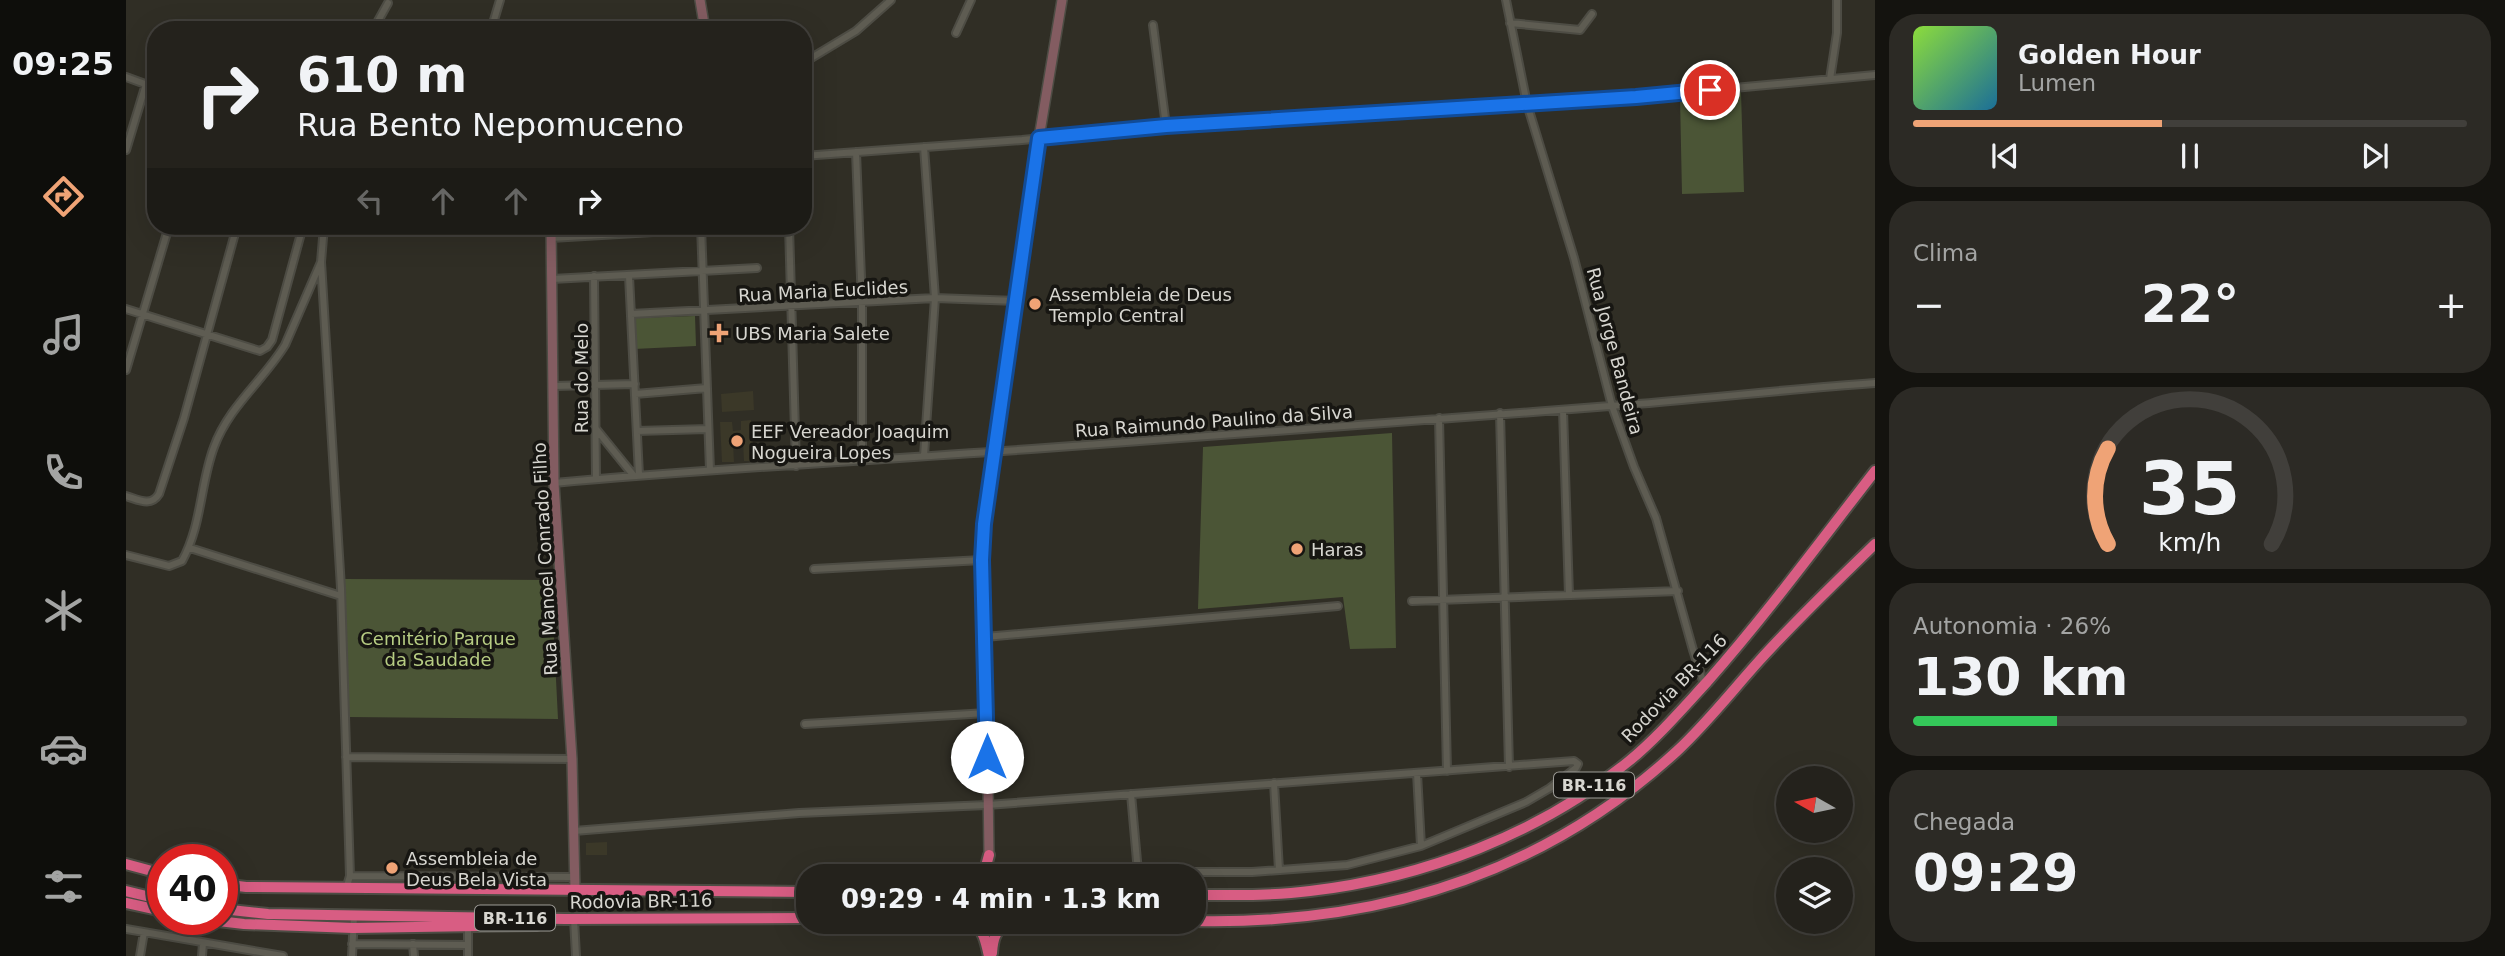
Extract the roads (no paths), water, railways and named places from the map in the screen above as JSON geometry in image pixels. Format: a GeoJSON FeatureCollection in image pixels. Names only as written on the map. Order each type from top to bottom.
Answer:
{"type":"FeatureCollection","features":[{"type":"Feature","properties":{"kind":"highway","name":"Rodovia BR-116"},"geometry":{"type":"LineString","coordinates":[[1206,895],[1292,893],[1331,888],[1420,868],[1474,849],[1566,805],[1629,761],[1669,723],[1787,588],[1875,471]]}},
{"type":"Feature","properties":{"kind":"highway","name":"BR-116"},"geometry":{"type":"LineString","coordinates":[[1206,921],[1309,917],[1396,902],[1467,880],[1553,840],[1609,804],[1678,750],[1768,651],[1875,544]]}},
{"type":"Feature","properties":{"kind":"highway"},"geometry":{"type":"LineString","coordinates":[[987,864],[989,855]]}},
{"type":"Feature","properties":{"kind":"highway"},"geometry":{"type":"LineString","coordinates":[[989,855],[990,864]]}},
{"type":"Feature","properties":{"kind":"highway"},"geometry":{"type":"LineString","coordinates":[[126,864],[147,870]]}},
{"type":"Feature","properties":{"kind":"highway","name":"Rodovia BR-116"},"geometry":{"type":"LineString","coordinates":[[238,885],[796,892]]}},
{"type":"Feature","properties":{"kind":"highway"},"geometry":{"type":"LineString","coordinates":[[126,891],[147,896]]}},
{"type":"Feature","properties":{"kind":"highway"},"geometry":{"type":"LineString","coordinates":[[126,903],[147,908]]}},
{"type":"Feature","properties":{"kind":"highway","name":"Rodovia BR-116"},"geometry":{"type":"LineString","coordinates":[[238,911],[268,914],[570,919],[796,918]]}},
{"type":"Feature","properties":{"kind":"highway"},"geometry":{"type":"LineString","coordinates":[[238,923],[353,928],[468,928],[528,926],[570,919]]}},
{"type":"Feature","properties":{"kind":"highway"},"geometry":{"type":"LineString","coordinates":[[983,934],[990,956]]}},
{"type":"Feature","properties":{"kind":"highway"},"geometry":{"type":"LineString","coordinates":[[990,956],[994,934]]}},
{"type":"Feature","properties":{"kind":"street"},"geometry":{"type":"LineString","coordinates":[[494,21],[500,0]]}},
{"type":"Feature","properties":{"kind":"street"},"geometry":{"type":"LineString","coordinates":[[700,0],[703,21]]}},
{"type":"Feature","properties":{"kind":"street"},"geometry":{"type":"LineString","coordinates":[[812,58],[856,31],[891,0]]}},
{"type":"Feature","properties":{"kind":"street"},"geometry":{"type":"LineString","coordinates":[[956,33],[971,0]]}},
{"type":"Feature","properties":{"kind":"street"},"geometry":{"type":"LineString","coordinates":[[989,855],[982,560],[984,524],[992,452],[1062,0]]}},
{"type":"Feature","properties":{"kind":"street","name":"Rua Jorge Bandeira"},"geometry":{"type":"LineString","coordinates":[[1506,0],[1527,104],[1574,258],[1612,406],[1656,518],[1704,684]]}},
{"type":"Feature","properties":{"kind":"street"},"geometry":{"type":"LineString","coordinates":[[1830,79],[1837,33],[1837,0]]}},
{"type":"Feature","properties":{"kind":"street"},"geometry":{"type":"LineString","coordinates":[[378,21],[388,3]]}},
{"type":"Feature","properties":{"kind":"street"},"geometry":{"type":"LineString","coordinates":[[1510,23],[1580,30],[1591,14]]}},
{"type":"Feature","properties":{"kind":"street"},"geometry":{"type":"LineString","coordinates":[[1153,25],[1166,126]]}},
{"type":"Feature","properties":{"kind":"street"},"geometry":{"type":"LineString","coordinates":[[812,155],[1166,126],[1636,97],[1875,75]]}},
{"type":"Feature","properties":{"kind":"street"},"geometry":{"type":"LineString","coordinates":[[126,77],[146,84],[126,149]]}},
{"type":"Feature","properties":{"kind":"street"},"geometry":{"type":"LineString","coordinates":[[924,147],[935,298],[924,456]]}},
{"type":"Feature","properties":{"kind":"street"},"geometry":{"type":"LineString","coordinates":[[856,152],[862,303],[862,459]]}},
{"type":"Feature","properties":{"kind":"street"},"geometry":{"type":"LineString","coordinates":[[126,370],[166,235]]}},
{"type":"Feature","properties":{"kind":"street"},"geometry":{"type":"LineString","coordinates":[[126,496],[149,502],[159,494],[184,418],[234,235]]}},
{"type":"Feature","properties":{"kind":"street"},"geometry":{"type":"LineString","coordinates":[[126,309],[260,352],[272,340],[301,235]]}},
{"type":"Feature","properties":{"kind":"street"},"geometry":{"type":"LineString","coordinates":[[323,235],[321,262],[341,596],[350,876],[346,888]]}},
{"type":"Feature","properties":{"kind":"street"},"geometry":{"type":"LineString","coordinates":[[551,238],[596,235]]}},
{"type":"Feature","properties":{"kind":"street"},"geometry":{"type":"LineString","coordinates":[[701,235],[710,470]]}},
{"type":"Feature","properties":{"kind":"street"},"geometry":{"type":"LineString","coordinates":[[789,235],[796,466]]}},
{"type":"Feature","properties":{"kind":"street","name":"Rua Manoel Conrado Filho"},"geometry":{"type":"LineString","coordinates":[[551,238],[554,483],[572,759],[575,890]]}},
{"type":"Feature","properties":{"kind":"street"},"geometry":{"type":"LineString","coordinates":[[126,555],[162,565],[182,562],[190,548],[210,459],[220,433],[236,405],[285,345],[321,262]]}},
{"type":"Feature","properties":{"kind":"street"},"geometry":{"type":"LineString","coordinates":[[552,279],[757,268]]}},
{"type":"Feature","properties":{"kind":"street","name":"Rua do Melo"},"geometry":{"type":"LineString","coordinates":[[594,276],[596,480]]}},
{"type":"Feature","properties":{"kind":"street"},"geometry":{"type":"LineString","coordinates":[[629,276],[637,431],[636,476]]}},
{"type":"Feature","properties":{"kind":"street","name":"Rua Maria Euclides"},"geometry":{"type":"LineString","coordinates":[[631,314],[935,298],[1017,301]]}},
{"type":"Feature","properties":{"kind":"street","name":"Rua Raimundo Paulino da Silva"},"geometry":{"type":"LineString","coordinates":[[554,483],[1563,410],[1875,383]]}},
{"type":"Feature","properties":{"kind":"street"},"geometry":{"type":"LineString","coordinates":[[554,386],[635,384]]}},
{"type":"Feature","properties":{"kind":"street"},"geometry":{"type":"LineString","coordinates":[[635,394],[707,388]]}},
{"type":"Feature","properties":{"kind":"street"},"geometry":{"type":"LineString","coordinates":[[1563,410],[1569,595]]}},
{"type":"Feature","properties":{"kind":"street"},"geometry":{"type":"LineString","coordinates":[[1500,413],[1509,767]]}},
{"type":"Feature","properties":{"kind":"street"},"geometry":{"type":"LineString","coordinates":[[1438,418],[1447,771]]}},
{"type":"Feature","properties":{"kind":"street"},"geometry":{"type":"LineString","coordinates":[[596,429],[636,476]]}},
{"type":"Feature","properties":{"kind":"street"},"geometry":{"type":"LineString","coordinates":[[637,431],[708,429]]}},
{"type":"Feature","properties":{"kind":"street"},"geometry":{"type":"LineString","coordinates":[[190,548],[341,596]]}},
{"type":"Feature","properties":{"kind":"street"},"geometry":{"type":"LineString","coordinates":[[814,569],[982,560]]}},
{"type":"Feature","properties":{"kind":"street"},"geometry":{"type":"LineString","coordinates":[[1412,601],[1678,591]]}},
{"type":"Feature","properties":{"kind":"street"},"geometry":{"type":"LineString","coordinates":[[985,637],[1338,606]]}},
{"type":"Feature","properties":{"kind":"street"},"geometry":{"type":"LineString","coordinates":[[805,724],[987,713]]}},
{"type":"Feature","properties":{"kind":"street"},"geometry":{"type":"LineString","coordinates":[[346,757],[572,759]]}},
{"type":"Feature","properties":{"kind":"street"},"geometry":{"type":"LineString","coordinates":[[574,831],[799,813],[987,805],[1574,761],[1578,764],[1550,788],[1526,802],[1421,846],[1347,864],[1279,870],[1206,871]]}},
{"type":"Feature","properties":{"kind":"street"},"geometry":{"type":"LineString","coordinates":[[1417,773],[1421,846]]}},
{"type":"Feature","properties":{"kind":"street"},"geometry":{"type":"LineString","coordinates":[[1274,783],[1279,870]]}},
{"type":"Feature","properties":{"kind":"street"},"geometry":{"type":"LineString","coordinates":[[1131,794],[1137,864]]}},
{"type":"Feature","properties":{"kind":"street"},"geometry":{"type":"LineString","coordinates":[[350,876],[574,877]]}},
{"type":"Feature","properties":{"kind":"street"},"geometry":{"type":"LineString","coordinates":[[352,956],[354,916]]}},
{"type":"Feature","properties":{"kind":"street"},"geometry":{"type":"LineString","coordinates":[[570,919],[576,956]]}},
{"type":"Feature","properties":{"kind":"street"},"geometry":{"type":"LineString","coordinates":[[468,928],[468,956]]}},
{"type":"Feature","properties":{"kind":"street"},"geometry":{"type":"LineString","coordinates":[[126,929],[283,956]]}},
{"type":"Feature","properties":{"kind":"street"},"geometry":{"type":"LineString","coordinates":[[140,956],[144,932]]}},
{"type":"Feature","properties":{"kind":"street"},"geometry":{"type":"LineString","coordinates":[[202,956],[203,943]]}},
{"type":"Feature","properties":{"kind":"street"},"geometry":{"type":"LineString","coordinates":[[352,944],[467,945]]}},
{"type":"Feature","properties":{"kind":"street"},"geometry":{"type":"LineString","coordinates":[[413,944],[414,956]]}},
{"type":"Feature","properties":{"kind":"place","name":"Assembleia de Deus Templo Central"},"geometry":{"type":"Point","coordinates":[1035,304]}},
{"type":"Feature","properties":{"kind":"place","name":"UBS Maria Salete"},"geometry":{"type":"Point","coordinates":[719,333]}},
{"type":"Feature","properties":{"kind":"place","name":"EEF Vereador Joaquim Nogueira Lopes"},"geometry":{"type":"Point","coordinates":[737,441]}},
{"type":"Feature","properties":{"kind":"place","name":"Haras"},"geometry":{"type":"Point","coordinates":[1297,549]}},
{"type":"Feature","properties":{"kind":"place","name":"Assembleia de Deus Bela Vista"},"geometry":{"type":"Point","coordinates":[392,868]}},
{"type":"Feature","properties":{"kind":"park label","name":"Cemitério Parque da Saudade"},"geometry":{"type":"Point","coordinates":[438,648]}}]}
